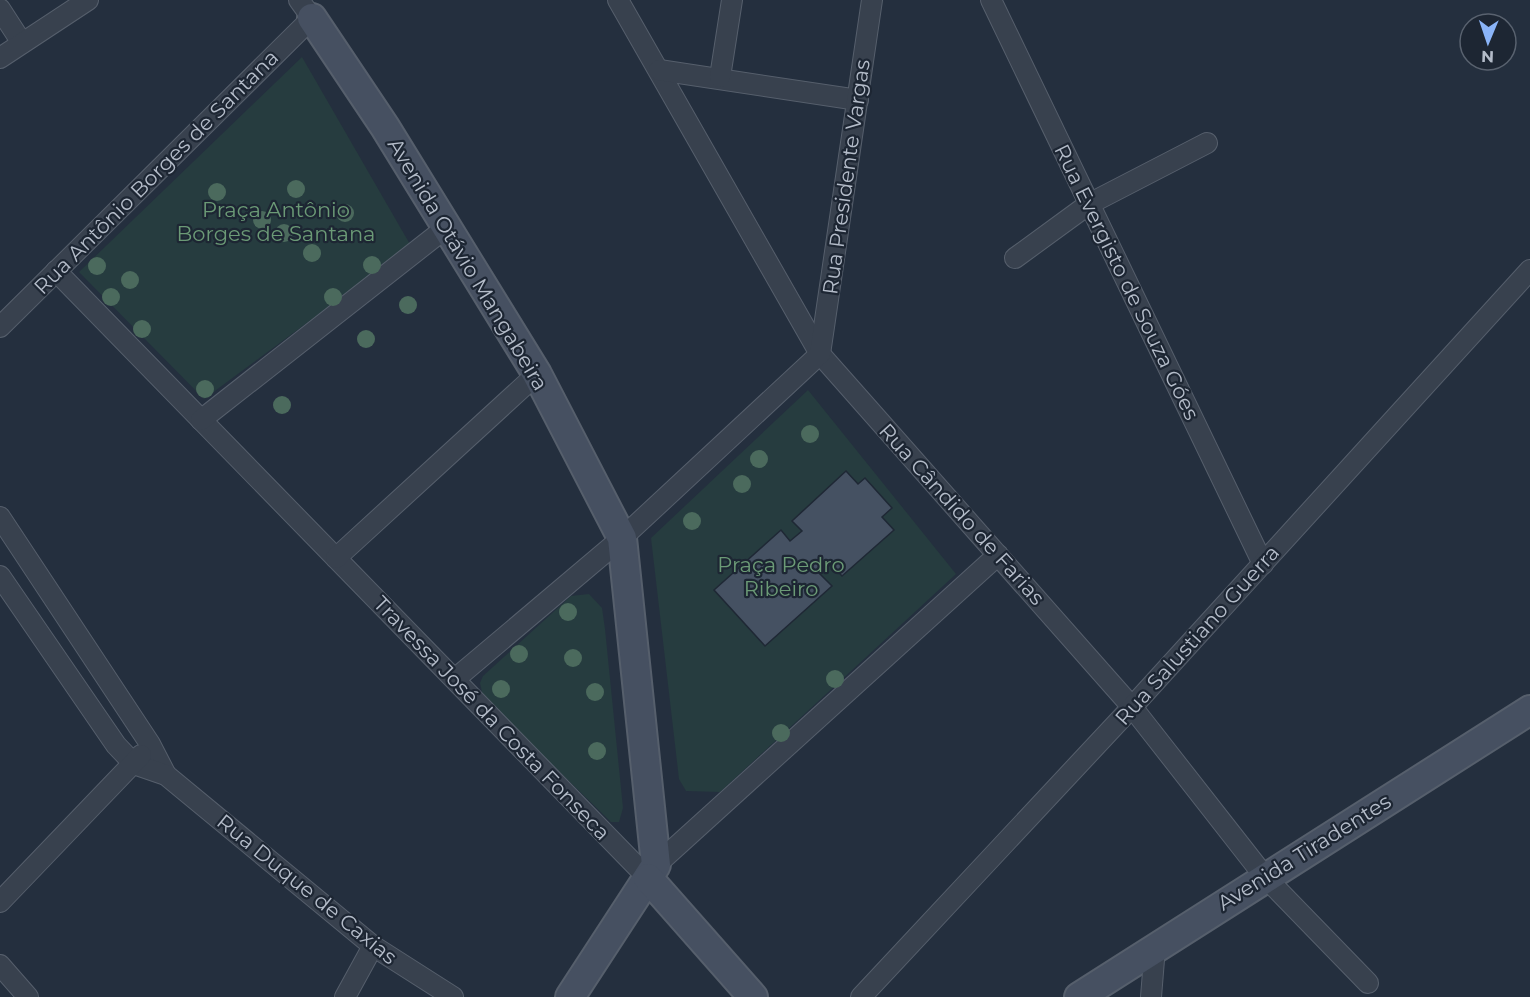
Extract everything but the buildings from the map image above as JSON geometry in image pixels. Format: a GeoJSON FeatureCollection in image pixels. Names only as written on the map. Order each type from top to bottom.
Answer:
{"type":"FeatureCollection","features":[{"type":"Feature","properties":{"kind":"main road","name":"Avenida Otávio Mangabeira"},"geometry":{"type":"LineString","coordinates":[[306,9],[385,127],[537,374],[622,537]]}},
{"type":"Feature","properties":{"kind":"main road"},"geometry":{"type":"LineString","coordinates":[[622,537],[652,872],[753,997]]}},
{"type":"Feature","properties":{"kind":"main road","name":"Avenida Tiradentes"},"geometry":{"type":"LineString","coordinates":[[1079,997],[1155,946],[1530,710]]}},
{"type":"Feature","properties":{"kind":"main road"},"geometry":{"type":"LineString","coordinates":[[570,997],[652,872]]}},
{"type":"Feature","properties":{"kind":"street"},"geometry":{"type":"LineString","coordinates":[[0,58],[88,0]]}},
{"type":"Feature","properties":{"kind":"street","name":"Rua Cândido de Farias"},"geometry":{"type":"LineString","coordinates":[[618,0],[820,354],[1132,707],[1265,877],[1368,983]]}},
{"type":"Feature","properties":{"kind":"street"},"geometry":{"type":"LineString","coordinates":[[720,77],[732,0]]}},
{"type":"Feature","properties":{"kind":"street","name":"Rua Evergisto de Souza Góes"},"geometry":{"type":"LineString","coordinates":[[991,0],[1263,564]]}},
{"type":"Feature","properties":{"kind":"street","name":"Rua Presidente Vargas"},"geometry":{"type":"LineString","coordinates":[[820,354],[875,1]]}},
{"type":"Feature","properties":{"kind":"street"},"geometry":{"type":"LineString","coordinates":[[0,9],[22,43]]}},
{"type":"Feature","properties":{"kind":"street","name":"Rua Antônio Borges de Santana"},"geometry":{"type":"LineString","coordinates":[[0,327],[306,9]]}},
{"type":"Feature","properties":{"kind":"street"},"geometry":{"type":"LineString","coordinates":[[659,70],[720,77],[858,100]]}},
{"type":"Feature","properties":{"kind":"street"},"geometry":{"type":"LineString","coordinates":[[1015,258],[1089,204],[1207,143]]}},
{"type":"Feature","properties":{"kind":"street"},"geometry":{"type":"LineString","coordinates":[[201,420],[447,227]]}},
{"type":"Feature","properties":{"kind":"street","name":"Rua Salustiano Guerra"},"geometry":{"type":"LineString","coordinates":[[861,997],[1132,707],[1530,270]]}},
{"type":"Feature","properties":{"kind":"street"},"geometry":{"type":"LineString","coordinates":[[56,271],[336,558],[537,374]]}},
{"type":"Feature","properties":{"kind":"street"},"geometry":{"type":"LineString","coordinates":[[455,679],[622,537],[820,354]]}},
{"type":"Feature","properties":{"kind":"street","name":"Rua Duque de Caxias"},"geometry":{"type":"LineString","coordinates":[[0,517],[150,744],[166,775]]}},
{"type":"Feature","properties":{"kind":"street"},"geometry":{"type":"LineString","coordinates":[[652,872],[998,555]]}},
{"type":"Feature","properties":{"kind":"street","name":"Travessa José da Costa Fonseca"},"geometry":{"type":"LineString","coordinates":[[336,558],[455,679],[652,872]]}},
{"type":"Feature","properties":{"kind":"street","name":"Rua Duque de Caxias"},"geometry":{"type":"LineString","coordinates":[[0,576],[116,745],[134,764],[166,775],[373,946],[453,997]]}},
{"type":"Feature","properties":{"kind":"street"},"geometry":{"type":"LineString","coordinates":[[0,902],[134,764],[150,744]]}},
{"type":"Feature","properties":{"kind":"street"},"geometry":{"type":"LineString","coordinates":[[345,997],[373,946]]}},
{"type":"Feature","properties":{"kind":"street"},"geometry":{"type":"LineString","coordinates":[[1151,997],[1155,946]]}},
{"type":"Feature","properties":{"kind":"street"},"geometry":{"type":"LineString","coordinates":[[0,965],[28,997]]}},
{"type":"Feature","properties":{"kind":"green space","name":"Praça Antônio Borges de Santana"},"geometry":{"type":"Polygon","coordinates":[[[302,57],[411,246],[204,399],[79,272],[302,57]]]}},
{"type":"Feature","properties":{"kind":"green space","name":"Praça Pedro Ribeiro"},"geometry":{"type":"Polygon","coordinates":[[[808,390],[956,574],[720,792],[686,791],[679,779],[651,538],[808,390]]]}},
{"type":"Feature","properties":{"kind":"green space"},"geometry":{"type":"Polygon","coordinates":[[[589,594],[602,608],[605,629],[623,808],[619,822],[611,822],[483,697],[480,683],[483,676],[571,596],[589,594]]]}}]}
